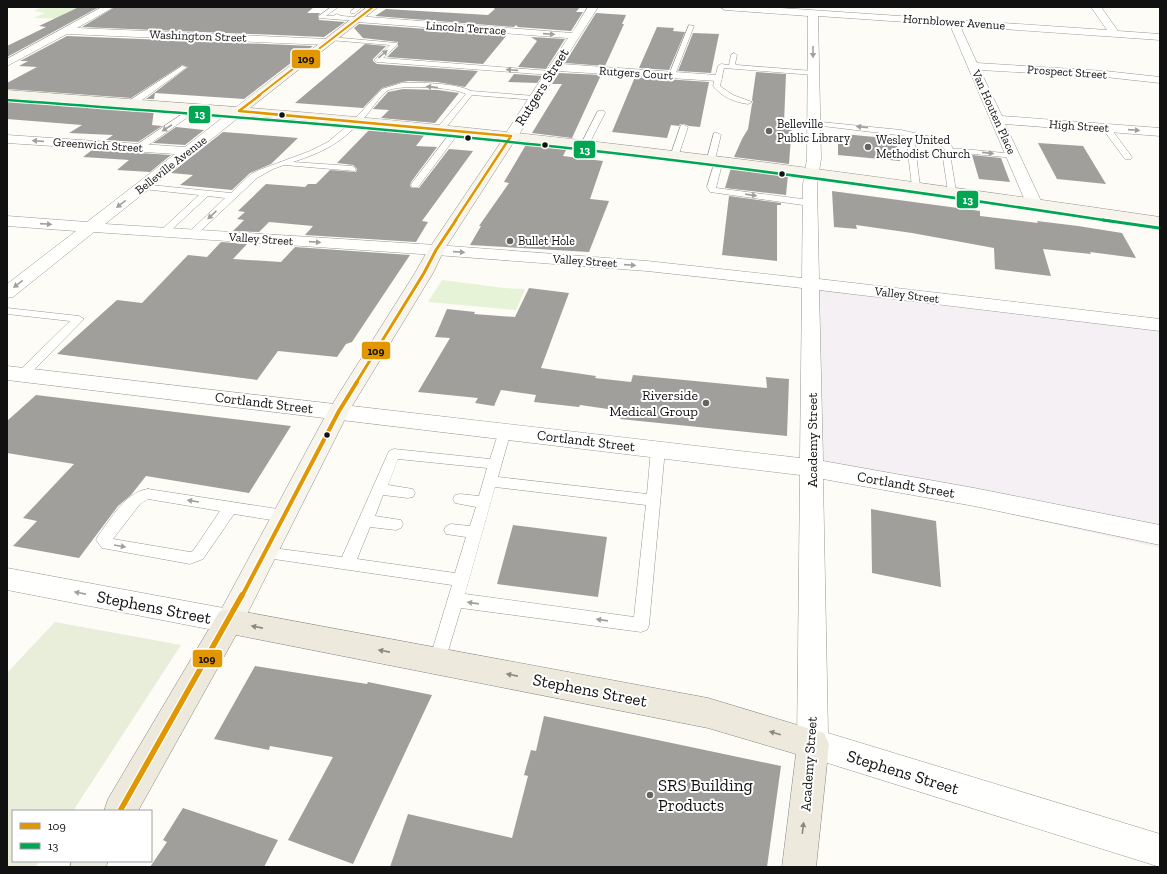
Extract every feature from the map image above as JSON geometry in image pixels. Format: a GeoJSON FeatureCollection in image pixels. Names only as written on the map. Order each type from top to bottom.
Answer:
{"type":"FeatureCollection","features":[{"type":"Feature","properties":{"kind":"main road","name":"Belleville Avenue"},"geometry":{"type":"LineString","coordinates":[[240,111],[330,40],[350,17],[373,7]]}},
{"type":"Feature","properties":{"kind":"main road"},"geometry":{"type":"LineString","coordinates":[[7,94],[355,120],[441,128],[715,159],[952,191],[1160,222]]}},
{"type":"Feature","properties":{"kind":"main road","name":"Rutgers Street"},"geometry":{"type":"LineString","coordinates":[[121,810],[229,621],[339,412],[420,280],[436,250],[511,136]]}},
{"type":"Feature","properties":{"kind":"main road","name":"Stephens Street"},"geometry":{"type":"LineString","coordinates":[[229,621],[708,713],[813,744]]}},
{"type":"Feature","properties":{"kind":"main road","name":"Academy Street"},"geometry":{"type":"LineString","coordinates":[[799,867],[813,744]]}},
{"type":"Feature","properties":{"kind":"street"},"geometry":{"type":"LineString","coordinates":[[7,63],[109,7]]}},
{"type":"Feature","properties":{"kind":"street","name":"Rutgers Street"},"geometry":{"type":"LineString","coordinates":[[511,136],[593,7]]}},
{"type":"Feature","properties":{"kind":"street","name":"Hornblower Avenue"},"geometry":{"type":"LineString","coordinates":[[725,7],[799,10],[813,13],[1160,37]]}},
{"type":"Feature","properties":{"kind":"street"},"geometry":{"type":"LineString","coordinates":[[1096,7],[1115,34]]}},
{"type":"Feature","properties":{"kind":"street","name":"Academy Street"},"geometry":{"type":"LineString","coordinates":[[813,13],[814,159],[810,184],[813,744]]}},
{"type":"Feature","properties":{"kind":"street"},"geometry":{"type":"LineString","coordinates":[[969,13],[972,24]]}},
{"type":"Feature","properties":{"kind":"street","name":"Lincoln Terrace"},"geometry":{"type":"LineString","coordinates":[[350,17],[575,36]]}},
{"type":"Feature","properties":{"kind":"street","name":"Van Houten Place"},"geometry":{"type":"LineString","coordinates":[[953,22],[1034,203]]}},
{"type":"Feature","properties":{"kind":"street","name":"Washington Street"},"geometry":{"type":"LineString","coordinates":[[67,31],[330,40]]}},
{"type":"Feature","properties":{"kind":"street","name":"Prospect Street"},"geometry":{"type":"LineString","coordinates":[[973,66],[1105,74],[1160,80]]}},
{"type":"Feature","properties":{"kind":"street","name":"Rutgers Court"},"geometry":{"type":"LineString","coordinates":[[553,70],[717,78]]}},
{"type":"Feature","properties":{"kind":"street","name":"Belleville Avenue"},"geometry":{"type":"LineString","coordinates":[[7,293],[240,111]]}},
{"type":"Feature","properties":{"kind":"street","name":"High Street"},"geometry":{"type":"LineString","coordinates":[[998,120],[1160,132]]}},
{"type":"Feature","properties":{"kind":"street","name":"Greenwich Street"},"geometry":{"type":"LineString","coordinates":[[7,139],[189,151]]}},
{"type":"Feature","properties":{"kind":"street","name":"Valley Street"},"geometry":{"type":"LineString","coordinates":[[7,221],[647,266],[1160,325]]}},
{"type":"Feature","properties":{"kind":"street","name":"Cortlandt Street"},"geometry":{"type":"LineString","coordinates":[[14,374],[812,468],[974,496],[1160,535]]}},
{"type":"Feature","properties":{"kind":"street","name":"Stephens Street"},"geometry":{"type":"LineString","coordinates":[[7,579],[229,621]]}},
{"type":"Feature","properties":{"kind":"street","name":"Stephens Street"},"geometry":{"type":"LineString","coordinates":[[813,744],[1160,851]]}},
{"type":"Feature","properties":{"kind":"lane"},"geometry":{"type":"LineString","coordinates":[[335,7],[321,17],[350,17],[359,7]]}},
{"type":"Feature","properties":{"kind":"lane"},"geometry":{"type":"LineString","coordinates":[[672,75],[690,26]]}},
{"type":"Feature","properties":{"kind":"lane"},"geometry":{"type":"LineString","coordinates":[[330,40],[395,44],[377,60],[553,70]]}},
{"type":"Feature","properties":{"kind":"lane"},"geometry":{"type":"LineString","coordinates":[[734,55],[732,64],[735,67]]}},
{"type":"Feature","properties":{"kind":"lane"},"geometry":{"type":"LineString","coordinates":[[748,102],[731,98],[723,94],[716,86],[721,66],[813,73]]}},
{"type":"Feature","properties":{"kind":"lane"},"geometry":{"type":"LineString","coordinates":[[132,103],[184,67]]}},
{"type":"Feature","properties":{"kind":"lane"},"geometry":{"type":"LineString","coordinates":[[191,235],[254,176],[265,169],[322,148],[338,138],[384,90],[391,86],[405,85],[456,89],[464,90],[470,93],[536,96]]}},
{"type":"Feature","properties":{"kind":"lane"},"geometry":{"type":"LineString","coordinates":[[482,88],[536,96]]}},
{"type":"Feature","properties":{"kind":"lane"},"geometry":{"type":"LineString","coordinates":[[441,128],[470,93]]}},
{"type":"Feature","properties":{"kind":"lane"},"geometry":{"type":"LineString","coordinates":[[138,148],[197,108]]}},
{"type":"Feature","properties":{"kind":"lane"},"geometry":{"type":"LineString","coordinates":[[585,144],[601,113]]}},
{"type":"Feature","properties":{"kind":"lane"},"geometry":{"type":"LineString","coordinates":[[814,122],[872,128],[942,142],[947,145],[950,152]]}},
{"type":"Feature","properties":{"kind":"lane"},"geometry":{"type":"LineString","coordinates":[[674,154],[684,127]]}},
{"type":"Feature","properties":{"kind":"lane"},"geometry":{"type":"LineString","coordinates":[[1106,128],[1128,157]]}},
{"type":"Feature","properties":{"kind":"lane"},"geometry":{"type":"LineString","coordinates":[[415,185],[457,130]]}},
{"type":"Feature","properties":{"kind":"lane"},"geometry":{"type":"LineString","coordinates":[[717,135],[711,187],[712,190],[810,203]]}},
{"type":"Feature","properties":{"kind":"lane"},"geometry":{"type":"LineString","coordinates":[[910,135],[916,186]]}},
{"type":"Feature","properties":{"kind":"lane"},"geometry":{"type":"LineString","coordinates":[[952,191],[946,152],[964,151],[1014,156]]}},
{"type":"Feature","properties":{"kind":"lane"},"geometry":{"type":"LineString","coordinates":[[281,163],[352,169]]}},
{"type":"Feature","properties":{"kind":"lane"},"geometry":{"type":"LineString","coordinates":[[144,186],[232,196]]}},
{"type":"Feature","properties":{"kind":"lane"},"geometry":{"type":"LineString","coordinates":[[163,232],[206,193]]}},
{"type":"Feature","properties":{"kind":"lane"},"geometry":{"type":"LineString","coordinates":[[7,311],[79,319],[14,374]]}},
{"type":"Feature","properties":{"kind":"lane"},"geometry":{"type":"LineString","coordinates":[[437,661],[489,480],[505,431]]}},
{"type":"Feature","properties":{"kind":"lane"},"geometry":{"type":"LineString","coordinates":[[455,600],[641,625],[658,449]]}},
{"type":"Feature","properties":{"kind":"lane"},"geometry":{"type":"LineString","coordinates":[[347,564],[394,454],[494,464]]}},
{"type":"Feature","properties":{"kind":"lane"},"geometry":{"type":"LineString","coordinates":[[489,480],[653,500]]}},
{"type":"Feature","properties":{"kind":"lane"},"geometry":{"type":"LineString","coordinates":[[379,489],[408,493]]}},
{"type":"Feature","properties":{"kind":"lane"},"geometry":{"type":"LineString","coordinates":[[231,507],[198,555],[190,558],[107,544],[103,540],[135,500],[142,495],[148,494],[231,507],[284,516]]}},
{"type":"Feature","properties":{"kind":"lane"},"geometry":{"type":"LineString","coordinates":[[460,499],[483,502]]}},
{"type":"Feature","properties":{"kind":"lane"},"geometry":{"type":"LineString","coordinates":[[365,521],[396,524]]}},
{"type":"Feature","properties":{"kind":"lane"},"geometry":{"type":"LineString","coordinates":[[450,530],[475,532]]}},
{"type":"Feature","properties":{"kind":"lane"},"geometry":{"type":"LineString","coordinates":[[265,553],[461,580]]}},
{"type":"Feature","properties":{"kind":"shaded area"},"geometry":{"type":"Polygon","coordinates":[[[812,286],[1160,331],[1160,548],[810,469],[812,286]]]}},
{"type":"Feature","properties":{"kind":"green space"},"geometry":{"type":"Polygon","coordinates":[[[42,7],[100,7],[78,19],[33,18],[45,13],[34,11],[42,7]]]}},
{"type":"Feature","properties":{"kind":"green space"},"geometry":{"type":"Polygon","coordinates":[[[442,280],[504,288],[525,289],[516,310],[428,302],[442,280]]]}},
{"type":"Feature","properties":{"kind":"green space"},"geometry":{"type":"Polygon","coordinates":[[[55,622],[181,645],[74,810],[12,810],[12,862],[39,862],[35,867],[7,867],[7,673],[55,622]]]}},
{"type":"Feature","properties":{"kind":"building"},"geometry":{"type":"Polygon","coordinates":[[[79,7],[99,7],[7,57],[7,46],[46,27],[39,26],[79,7]]]}},
{"type":"Feature","properties":{"kind":"building"},"geometry":{"type":"Polygon","coordinates":[[[115,7],[314,7],[307,13],[320,13],[318,16],[319,20],[345,22],[324,37],[82,27],[115,7]]]}},
{"type":"Feature","properties":{"kind":"building"},"geometry":{"type":"Polygon","coordinates":[[[492,7],[580,7],[576,12],[583,12],[571,31],[518,27],[516,25],[514,27],[375,16],[386,9],[488,15],[495,9],[492,7]]]}},
{"type":"Feature","properties":{"kind":"building"},"geometry":{"type":"Polygon","coordinates":[[[596,13],[626,15],[622,24],[624,24],[605,66],[565,63],[596,13]]]}},
{"type":"Feature","properties":{"kind":"building"},"geometry":{"type":"Polygon","coordinates":[[[359,24],[507,35],[483,64],[387,57],[398,46],[398,42],[363,38],[354,28],[359,24]]]}},
{"type":"Feature","properties":{"kind":"building"},"geometry":{"type":"Polygon","coordinates":[[[657,27],[674,28],[673,31],[685,32],[669,70],[639,68],[657,27]]]}},
{"type":"Feature","properties":{"kind":"building"},"geometry":{"type":"Polygon","coordinates":[[[693,33],[719,34],[711,73],[678,71],[693,33]]]}},
{"type":"Feature","properties":{"kind":"building"},"geometry":{"type":"Polygon","coordinates":[[[67,36],[313,46],[244,99],[155,93],[154,99],[146,99],[188,67],[182,65],[131,98],[7,89],[7,83],[37,67],[19,66],[28,61],[20,61],[67,36]]]}},
{"type":"Feature","properties":{"kind":"building"},"geometry":{"type":"Polygon","coordinates":[[[531,37],[565,39],[546,69],[518,67],[537,41],[531,37]]]}},
{"type":"Feature","properties":{"kind":"building"},"geometry":{"type":"Polygon","coordinates":[[[365,44],[386,46],[373,59],[373,61],[377,64],[478,71],[465,87],[437,82],[409,81],[382,88],[363,108],[295,103],[365,44]]]}},
{"type":"Feature","properties":{"kind":"building"},"geometry":{"type":"Polygon","coordinates":[[[756,72],[786,74],[784,123],[792,124],[789,164],[734,157],[748,129],[756,72]]]}},
{"type":"Feature","properties":{"kind":"building"},"geometry":{"type":"Polygon","coordinates":[[[559,73],[601,75],[572,138],[532,133],[562,84],[552,84],[559,73]]]}},
{"type":"Feature","properties":{"kind":"building"},"geometry":{"type":"Polygon","coordinates":[[[514,74],[542,76],[537,83],[508,82],[514,74]]]}},
{"type":"Feature","properties":{"kind":"building"},"geometry":{"type":"Polygon","coordinates":[[[635,77],[709,82],[700,127],[684,124],[680,124],[679,126],[671,125],[667,138],[612,132],[635,77]]]}},
{"type":"Feature","properties":{"kind":"building"},"geometry":{"type":"Polygon","coordinates":[[[403,89],[438,90],[459,93],[435,123],[381,118],[389,110],[373,109],[388,92],[403,89]]]}},
{"type":"Feature","properties":{"kind":"building"},"geometry":{"type":"Polygon","coordinates":[[[7,100],[154,110],[152,125],[162,126],[138,142],[106,140],[113,135],[69,133],[82,125],[7,119],[7,100]]]}},
{"type":"Feature","properties":{"kind":"building"},"geometry":{"type":"Polygon","coordinates":[[[176,127],[204,130],[185,145],[153,143],[176,127]]]}},
{"type":"Feature","properties":{"kind":"building"},"geometry":{"type":"Polygon","coordinates":[[[371,128],[426,133],[416,146],[437,147],[411,182],[410,186],[412,188],[419,188],[449,149],[473,151],[422,221],[428,222],[416,242],[305,235],[313,226],[269,222],[259,232],[233,231],[244,220],[237,219],[245,212],[238,211],[266,184],[305,187],[308,184],[316,184],[330,170],[356,172],[357,169],[353,165],[337,163],[371,128]]]}},
{"type":"Feature","properties":{"kind":"building"},"geometry":{"type":"Polygon","coordinates":[[[223,132],[298,138],[271,164],[250,173],[232,190],[180,185],[193,175],[171,173],[223,132]]]}},
{"type":"Feature","properties":{"kind":"building","name":"Wesley United Methodist Church"},"geometry":{"type":"Polygon","coordinates":[[[843,134],[896,139],[900,161],[838,155],[838,136],[844,137],[843,134]]]}},
{"type":"Feature","properties":{"kind":"building"},"geometry":{"type":"Polygon","coordinates":[[[527,143],[567,148],[563,156],[603,161],[590,199],[609,201],[589,252],[470,245],[481,226],[479,226],[509,183],[504,182],[527,143]]]}},
{"type":"Feature","properties":{"kind":"building"},"geometry":{"type":"Polygon","coordinates":[[[1038,143],[1083,146],[1106,184],[1057,179],[1038,143]]]}},
{"type":"Feature","properties":{"kind":"building"},"geometry":{"type":"Polygon","coordinates":[[[92,150],[171,155],[150,172],[117,170],[129,160],[83,157],[92,150]]]}},
{"type":"Feature","properties":{"kind":"building"},"geometry":{"type":"Polygon","coordinates":[[[972,155],[1001,158],[1010,182],[979,179],[972,155]]]}},
{"type":"Feature","properties":{"kind":"building"},"geometry":{"type":"Polygon","coordinates":[[[731,168],[788,175],[786,195],[725,188],[731,168]]]}},
{"type":"Feature","properties":{"kind":"building"},"geometry":{"type":"Polygon","coordinates":[[[832,191],[980,211],[980,216],[1038,223],[1037,221],[1122,233],[1136,258],[1090,252],[1091,254],[1043,249],[1051,276],[995,269],[994,248],[912,233],[856,225],[857,229],[834,227],[832,191]]]}},
{"type":"Feature","properties":{"kind":"building"},"geometry":{"type":"Polygon","coordinates":[[[729,196],[781,203],[781,205],[777,205],[777,261],[722,255],[729,196]]]}},
{"type":"Feature","properties":{"kind":"building"},"geometry":{"type":"Polygon","coordinates":[[[221,242],[247,244],[233,259],[281,262],[295,247],[410,255],[352,342],[346,344],[337,357],[278,351],[257,380],[57,354],[117,300],[142,303],[188,255],[207,257],[221,242]]]}},
{"type":"Feature","properties":{"kind":"building"},"geometry":{"type":"Polygon","coordinates":[[[529,288],[569,293],[541,368],[596,376],[595,378],[631,382],[633,375],[767,388],[766,377],[789,379],[787,436],[620,419],[622,411],[580,405],[579,407],[534,402],[536,395],[501,390],[494,406],[475,403],[478,398],[418,392],[450,338],[435,337],[447,309],[475,312],[474,314],[515,317],[529,288]]]}},
{"type":"Feature","properties":{"kind":"building"},"geometry":{"type":"Polygon","coordinates":[[[36,395],[291,426],[249,493],[146,476],[131,495],[118,506],[79,558],[13,546],[37,521],[23,518],[74,464],[7,453],[7,421],[36,395]]]}},
{"type":"Feature","properties":{"kind":"building"},"geometry":{"type":"Polygon","coordinates":[[[871,509],[936,521],[941,587],[872,573],[871,509]]]}},
{"type":"Feature","properties":{"kind":"building"},"geometry":{"type":"Polygon","coordinates":[[[513,525],[607,537],[598,597],[497,584],[513,525]]]}},
{"type":"Feature","properties":{"kind":"building"},"geometry":{"type":"Polygon","coordinates":[[[255,666],[367,684],[368,682],[432,695],[353,864],[288,840],[333,757],[270,746],[269,750],[214,739],[255,666]]]}},
{"type":"Feature","properties":{"kind":"building","name":"SRS Building Products"},"geometry":{"type":"Polygon","coordinates":[[[544,716],[781,766],[767,867],[390,867],[408,814],[512,838],[528,776],[524,775],[531,750],[536,751],[544,716]]]}},
{"type":"Feature","properties":{"kind":"building"},"geometry":{"type":"Polygon","coordinates":[[[183,808],[278,840],[264,867],[150,867],[167,842],[163,840],[183,808]]]}},
{"type":"Feature","properties":{"kind":"transit line","name":"109"},"geometry":{"type":"LineString","coordinates":[[239,111],[373,7]]}},
{"type":"Feature","properties":{"kind":"transit line","name":"13"},"geometry":{"type":"LineString","coordinates":[[7,100],[341,126],[474,138],[619,154],[851,183],[1159,228]]}},
{"type":"Feature","properties":{"kind":"transit line","name":"109"},"geometry":{"type":"LineString","coordinates":[[121,810],[229,621],[339,411],[424,273],[436,250],[511,136],[239,111]]}},
{"type":"Feature","properties":{"kind":"place","name":"Belleville Public Library"},"geometry":{"type":"Point","coordinates":[769,131]}},
{"type":"Feature","properties":{"kind":"place","name":"Wesley United Methodist Church"},"geometry":{"type":"Point","coordinates":[868,147]}},
{"type":"Feature","properties":{"kind":"place","name":"Bullet Hole"},"geometry":{"type":"Point","coordinates":[510,241]}},
{"type":"Feature","properties":{"kind":"place","name":"Riverside Medical Group"},"geometry":{"type":"Point","coordinates":[706,403]}},
{"type":"Feature","properties":{"kind":"place","name":"SRS Building Products"},"geometry":{"type":"Point","coordinates":[650,795]}}]}
